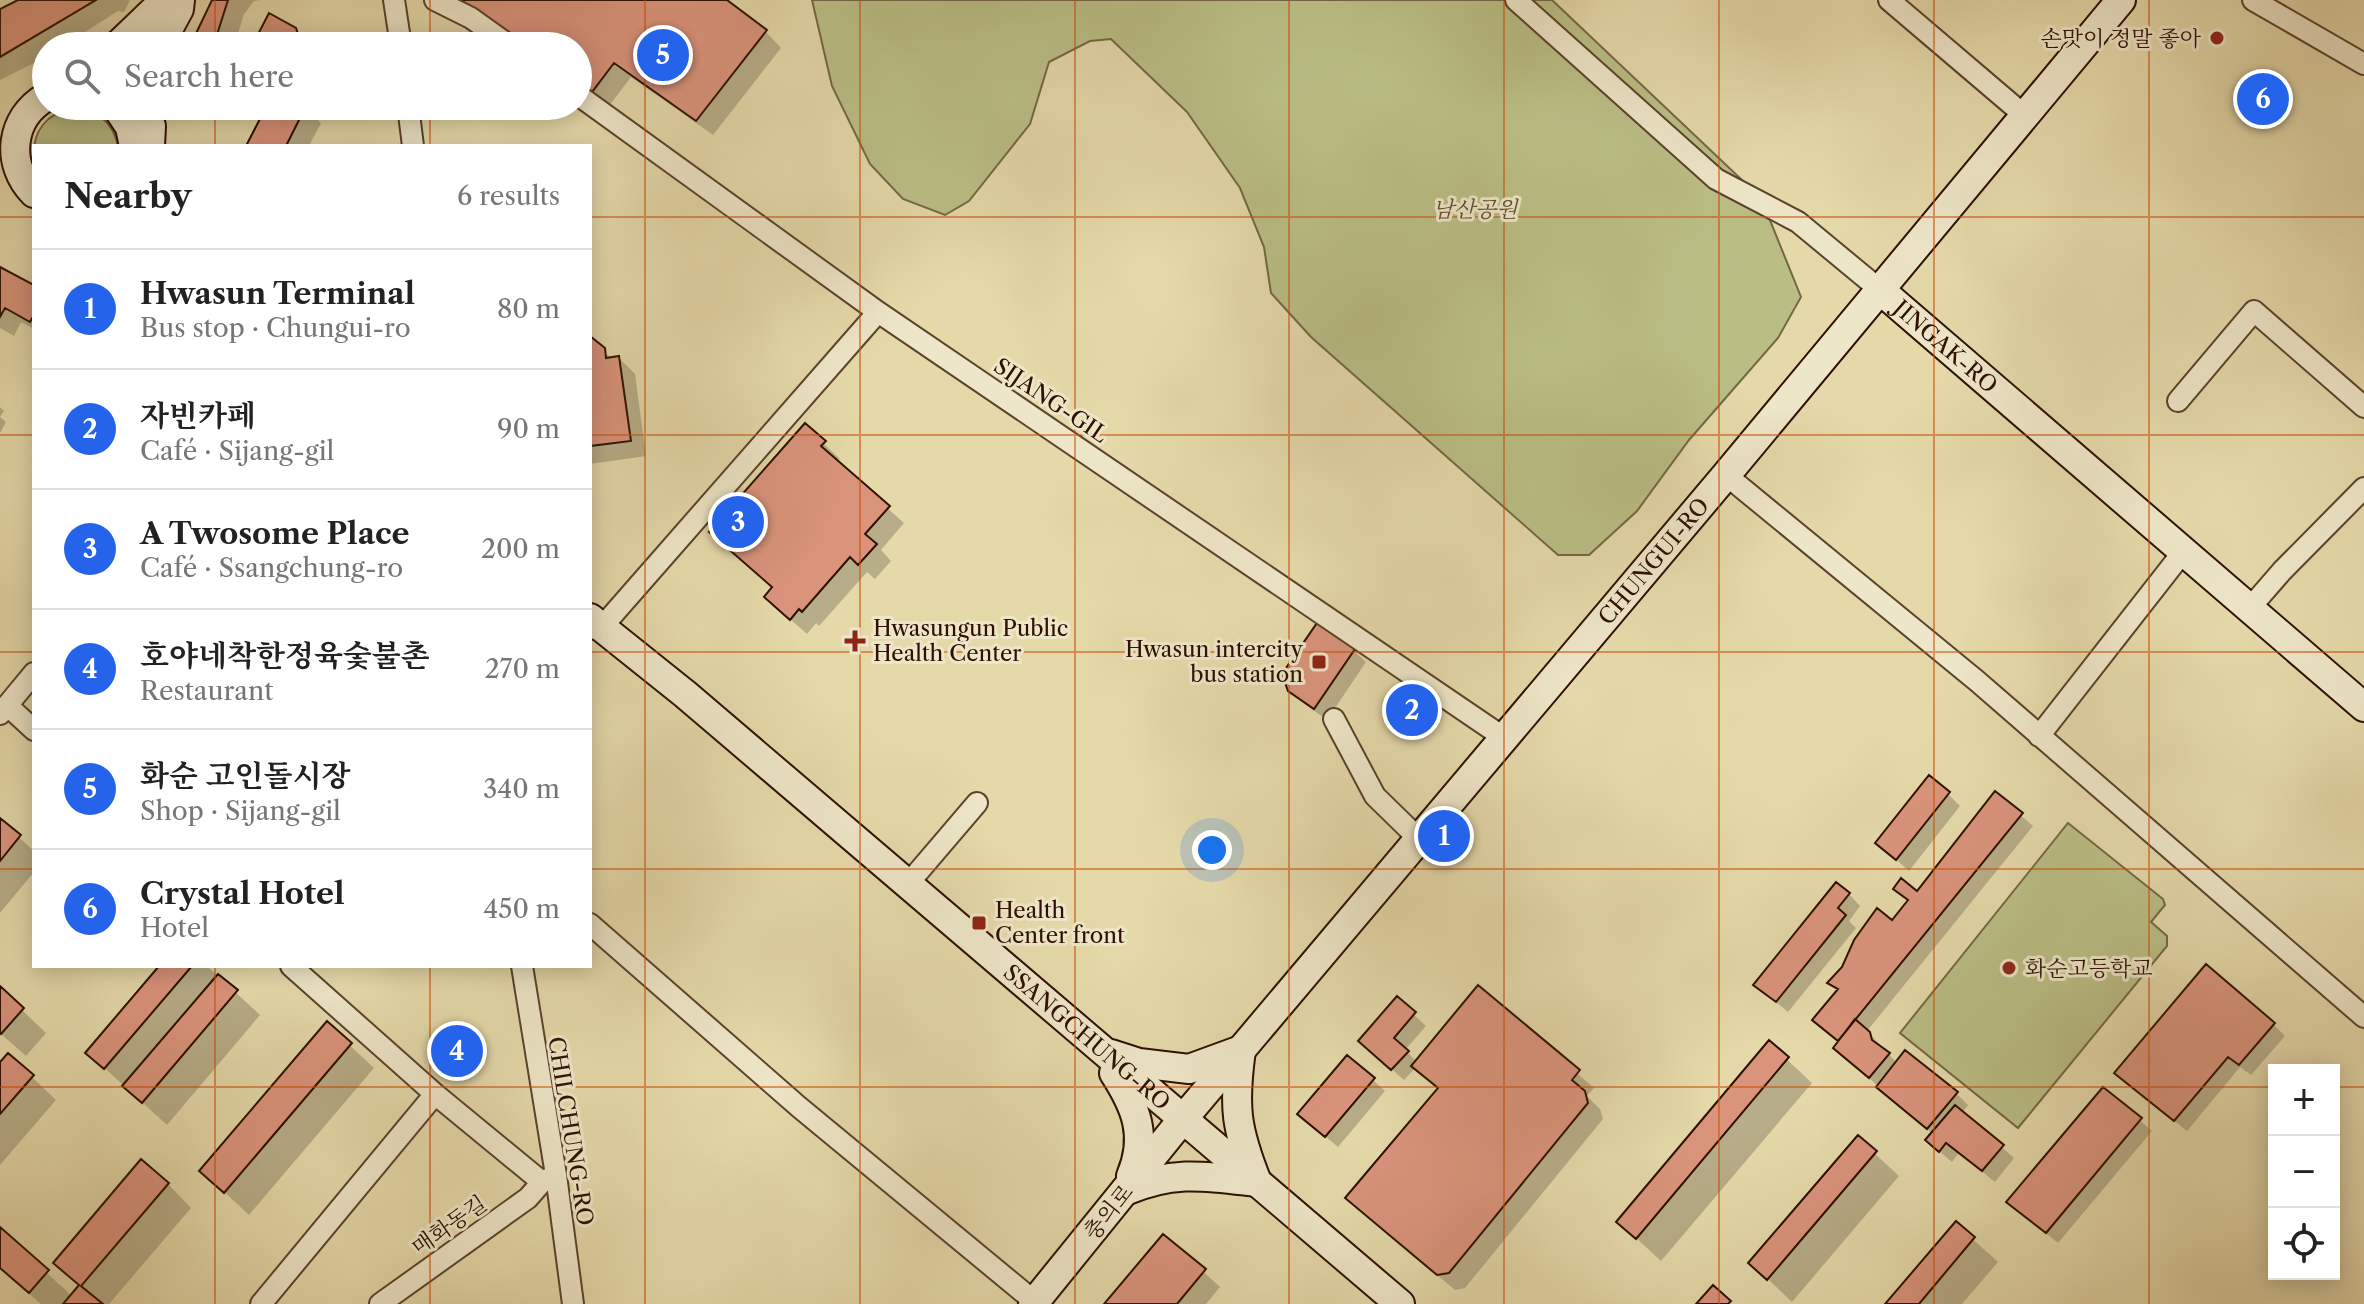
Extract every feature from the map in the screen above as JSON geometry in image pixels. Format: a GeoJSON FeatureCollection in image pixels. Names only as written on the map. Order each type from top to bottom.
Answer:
{"type":"FeatureCollection","features":[{"type":"Feature","properties":{"kind":"street"},"geometry":{"type":"LineString","coordinates":[[132,32],[165,0]]}},
{"type":"Feature","properties":{"kind":"street"},"geometry":{"type":"LineString","coordinates":[[167,32],[179,9],[180,0]]}},
{"type":"Feature","properties":{"kind":"street"},"geometry":{"type":"LineString","coordinates":[[394,0],[399,32]]}},
{"type":"Feature","properties":{"kind":"street"},"geometry":{"type":"LineString","coordinates":[[435,0],[490,32]]}},
{"type":"Feature","properties":{"kind":"street","name":"JINGAK-RO"},"geometry":{"type":"LineString","coordinates":[[1516,0],[1716,179],[1798,222],[1879,289],[2364,707]]}},
{"type":"Feature","properties":{"kind":"street"},"geometry":{"type":"LineString","coordinates":[[1889,0],[2024,115]]}},
{"type":"Feature","properties":{"kind":"street","name":"CHUNGUI-RO"},"geometry":{"type":"LineString","coordinates":[[1182,1120],[1726,475],[2121,0]]}},
{"type":"Feature","properties":{"kind":"street"},"geometry":{"type":"LineString","coordinates":[[2253,0],[2364,64]]}},
{"type":"Feature","properties":{"kind":"street"},"geometry":{"type":"LineString","coordinates":[[0,122],[32,105]]}},
{"type":"Feature","properties":{"kind":"street","name":"SIJANG-GIL"},"geometry":{"type":"LineString","coordinates":[[592,105],[878,312],[1503,737]]}},
{"type":"Feature","properties":{"kind":"street"},"geometry":{"type":"LineString","coordinates":[[22,188],[15,157],[16,137],[25,115],[32,108]]}},
{"type":"Feature","properties":{"kind":"street"},"geometry":{"type":"LineString","coordinates":[[127,120],[139,144]]}},
{"type":"Feature","properties":{"kind":"street"},"geometry":{"type":"LineString","coordinates":[[139,144],[143,120]]}},
{"type":"Feature","properties":{"kind":"street"},"geometry":{"type":"LineString","coordinates":[[410,120],[413,144]]}},
{"type":"Feature","properties":{"kind":"street"},"geometry":{"type":"LineString","coordinates":[[2178,401],[2254,311],[2364,407]]}},
{"type":"Feature","properties":{"kind":"street"},"geometry":{"type":"LineString","coordinates":[[594,625],[878,312]]}},
{"type":"Feature","properties":{"kind":"street"},"geometry":{"type":"LineString","coordinates":[[1726,475],[2039,736],[2364,1017]]}},
{"type":"Feature","properties":{"kind":"street"},"geometry":{"type":"LineString","coordinates":[[2249,609],[2364,488]]}},
{"type":"Feature","properties":{"kind":"street"},"geometry":{"type":"LineString","coordinates":[[2039,736],[2183,552]]}},
{"type":"Feature","properties":{"kind":"street","name":"SSANGCHUNG-RO"},"geometry":{"type":"LineString","coordinates":[[594,625],[685,694],[1400,1304]]}},
{"type":"Feature","properties":{"kind":"street"},"geometry":{"type":"LineString","coordinates":[[32,675],[4,710],[32,729]]}},
{"type":"Feature","properties":{"kind":"street"},"geometry":{"type":"LineString","coordinates":[[1334,719],[1375,796],[1418,838]]}},
{"type":"Feature","properties":{"kind":"street"},"geometry":{"type":"LineString","coordinates":[[907,885],[977,803]]}},
{"type":"Feature","properties":{"kind":"street"},"geometry":{"type":"LineString","coordinates":[[592,926],[799,1107],[1034,1303]]}},
{"type":"Feature","properties":{"kind":"street"},"geometry":{"type":"LineString","coordinates":[[293,968],[435,1094],[549,1178]]}},
{"type":"Feature","properties":{"kind":"street","name":"CHILCHUNG-RO"},"geometry":{"type":"LineString","coordinates":[[522,968],[549,1178],[573,1304]]}},
{"type":"Feature","properties":{"kind":"street"},"geometry":{"type":"LineString","coordinates":[[1100,1051],[1139,1063],[1189,1069],[1241,1050],[1235,1093],[1240,1139],[1257,1182],[1194,1175],[1152,1179],[1124,1191]]}},
{"type":"Feature","properties":{"kind":"street"},"geometry":{"type":"LineString","coordinates":[[1100,1051],[1133,1102],[1140,1136],[1137,1162],[1124,1191]]}},
{"type":"Feature","properties":{"kind":"street"},"geometry":{"type":"LineString","coordinates":[[261,1304],[435,1094]]}},
{"type":"Feature","properties":{"kind":"street","name":"충의로"},"geometry":{"type":"LineString","coordinates":[[1034,1303],[1182,1120]]}},
{"type":"Feature","properties":{"kind":"street","name":"매화동길"},"geometry":{"type":"LineString","coordinates":[[380,1304],[528,1198],[549,1178]]}},
{"type":"Feature","properties":{"kind":"green space","name":"남산공원"},"geometry":{"type":"Polygon","coordinates":[[[812,0],[1552,0],[1761,198],[1801,297],[1778,338],[1689,440],[1637,511],[1589,555],[1558,555],[1311,337],[1271,293],[1264,247],[1240,188],[1187,112],[1111,39],[1090,41],[1049,62],[1030,124],[969,201],[945,215],[903,199],[870,164],[832,86],[812,0]]]}},
{"type":"Feature","properties":{"kind":"green space"},"geometry":{"type":"Polygon","coordinates":[[[48,120],[105,120],[118,144],[35,144],[48,120]]]}},
{"type":"Feature","properties":{"kind":"green space"},"geometry":{"type":"Polygon","coordinates":[[[2068,823],[2163,899],[2165,905],[2151,922],[2167,936],[2167,946],[2018,1128],[1900,1033],[2068,823]]]}},
{"type":"Feature","properties":{"kind":"building"},"geometry":{"type":"Polygon","coordinates":[[[18,0],[96,0],[42,32],[32,32],[32,38],[0,57],[0,9],[18,0]]]}},
{"type":"Feature","properties":{"kind":"building"},"geometry":{"type":"Polygon","coordinates":[[[212,0],[228,0],[218,32],[197,32],[212,0]]]}},
{"type":"Feature","properties":{"kind":"building"},"geometry":{"type":"Polygon","coordinates":[[[461,0],[727,0],[767,30],[696,121],[614,63],[592,92],[592,32],[506,32],[461,0]]]}},
{"type":"Feature","properties":{"kind":"building"},"geometry":{"type":"Polygon","coordinates":[[[269,13],[296,28],[297,32],[259,32],[269,13]]]}},
{"type":"Feature","properties":{"kind":"building"},"geometry":{"type":"Polygon","coordinates":[[[259,120],[299,120],[287,144],[247,144],[259,120]]]}},
{"type":"Feature","properties":{"kind":"building"},"geometry":{"type":"Polygon","coordinates":[[[0,267],[32,284],[32,318],[30,322],[5,308],[0,317],[0,267]]]}},
{"type":"Feature","properties":{"kind":"building"},"geometry":{"type":"Polygon","coordinates":[[[592,338],[605,348],[606,358],[619,356],[631,441],[592,446],[592,338]]]}},
{"type":"Feature","properties":{"kind":"building"},"geometry":{"type":"Polygon","coordinates":[[[805,423],[826,441],[821,446],[890,506],[865,534],[877,544],[858,565],[850,557],[802,612],[799,609],[790,620],[764,597],[772,587],[709,532],[805,423]]]}},
{"type":"Feature","properties":{"kind":"building","name":"Hwasun intercity bus station"},"geometry":{"type":"Polygon","coordinates":[[[1317,623],[1355,649],[1314,709],[1288,691],[1282,674],[1317,623]]]}},
{"type":"Feature","properties":{"kind":"building"},"geometry":{"type":"Polygon","coordinates":[[[1929,775],[1950,792],[1896,860],[1875,843],[1929,775]]]}},
{"type":"Feature","properties":{"kind":"building"},"geometry":{"type":"Polygon","coordinates":[[[1995,791],[2023,813],[1838,1041],[1812,1020],[1838,989],[1827,983],[1842,967],[1854,940],[1877,908],[1892,920],[1908,900],[1893,889],[1901,878],[1917,891],[1995,791]]]}},
{"type":"Feature","properties":{"kind":"building"},"geometry":{"type":"Polygon","coordinates":[[[0,818],[21,835],[0,861],[0,818]]]}},
{"type":"Feature","properties":{"kind":"building"},"geometry":{"type":"Polygon","coordinates":[[[1836,882],[1850,893],[1838,908],[1846,915],[1776,1002],[1753,985],[1836,882]]]}},
{"type":"Feature","properties":{"kind":"building"},"geometry":{"type":"Polygon","coordinates":[[[2206,964],[2275,1023],[2239,1065],[2228,1057],[2174,1121],[2114,1073],[2206,964]]]}},
{"type":"Feature","properties":{"kind":"building"},"geometry":{"type":"Polygon","coordinates":[[[157,968],[190,968],[104,1069],[85,1053],[157,968]]]}},
{"type":"Feature","properties":{"kind":"building"},"geometry":{"type":"Polygon","coordinates":[[[218,974],[238,990],[142,1103],[122,1086],[218,974]]]}},
{"type":"Feature","properties":{"kind":"building"},"geometry":{"type":"Polygon","coordinates":[[[1478,985],[1580,1070],[1572,1080],[1585,1091],[1588,1103],[1449,1273],[1437,1275],[1345,1198],[1438,1088],[1411,1066],[1478,985]]]}},
{"type":"Feature","properties":{"kind":"building"},"geometry":{"type":"Polygon","coordinates":[[[0,986],[24,1008],[1,1034],[0,1033],[0,986]]]}},
{"type":"Feature","properties":{"kind":"building"},"geometry":{"type":"Polygon","coordinates":[[[1397,996],[1416,1012],[1394,1038],[1409,1051],[1391,1070],[1358,1041],[1397,996]]]}},
{"type":"Feature","properties":{"kind":"building"},"geometry":{"type":"Polygon","coordinates":[[[1855,1019],[1870,1032],[1872,1040],[1890,1053],[1869,1078],[1833,1048],[1855,1019]]]}},
{"type":"Feature","properties":{"kind":"building"},"geometry":{"type":"Polygon","coordinates":[[[327,1021],[352,1043],[224,1193],[199,1171],[327,1021]]]}},
{"type":"Feature","properties":{"kind":"building"},"geometry":{"type":"Polygon","coordinates":[[[1769,1040],[1789,1057],[1636,1239],[1616,1222],[1769,1040]]]}},
{"type":"Feature","properties":{"kind":"building"},"geometry":{"type":"Polygon","coordinates":[[[1905,1050],[1958,1092],[1927,1129],[1876,1087],[1905,1050]]]}},
{"type":"Feature","properties":{"kind":"building"},"geometry":{"type":"Polygon","coordinates":[[[8,1053],[34,1075],[0,1114],[0,1062],[8,1053]]]}},
{"type":"Feature","properties":{"kind":"building"},"geometry":{"type":"Polygon","coordinates":[[[1347,1055],[1375,1078],[1325,1137],[1297,1114],[1347,1055]]]}},
{"type":"Feature","properties":{"kind":"building"},"geometry":{"type":"Polygon","coordinates":[[[2103,1087],[2142,1118],[2046,1233],[2006,1202],[2103,1087]]]}},
{"type":"Feature","properties":{"kind":"building"},"geometry":{"type":"Polygon","coordinates":[[[1955,1105],[2004,1145],[1982,1171],[1946,1143],[1939,1152],[1925,1140],[1955,1105]]]}},
{"type":"Feature","properties":{"kind":"building"},"geometry":{"type":"Polygon","coordinates":[[[1858,1135],[1877,1151],[1767,1280],[1748,1263],[1858,1135]]]}},
{"type":"Feature","properties":{"kind":"building"},"geometry":{"type":"Polygon","coordinates":[[[141,1159],[169,1183],[81,1286],[103,1304],[63,1304],[79,1285],[53,1263],[141,1159]]]}},
{"type":"Feature","properties":{"kind":"building"},"geometry":{"type":"Polygon","coordinates":[[[1956,1221],[1975,1237],[1919,1304],[1885,1304],[1956,1221]]]}},
{"type":"Feature","properties":{"kind":"building"},"geometry":{"type":"Polygon","coordinates":[[[0,1227],[49,1270],[29,1293],[0,1268],[0,1227]]]}},
{"type":"Feature","properties":{"kind":"building"},"geometry":{"type":"Polygon","coordinates":[[[1163,1234],[1206,1269],[1177,1304],[1104,1304],[1163,1234]]]}},
{"type":"Feature","properties":{"kind":"building"},"geometry":{"type":"Polygon","coordinates":[[[1713,1285],[1731,1301],[1728,1304],[1696,1304],[1713,1285]]]}},
{"type":"Feature","properties":{"kind":"place","name":"손맛이 정말 좋아"},"geometry":{"type":"Point","coordinates":[2217,38]}},
{"type":"Feature","properties":{"kind":"place","name":"화순 고인돌시장"},"geometry":{"type":"Point","coordinates":[663,55]}},
{"type":"Feature","properties":{"kind":"place","name":"Crystal Hotel"},"geometry":{"type":"Point","coordinates":[2263,99]}},
{"type":"Feature","properties":{"kind":"place","name":"A Twosome Place"},"geometry":{"type":"Point","coordinates":[738,522]}},
{"type":"Feature","properties":{"kind":"place","name":"Hwasungun Public Health Center"},"geometry":{"type":"Point","coordinates":[855,641]}},
{"type":"Feature","properties":{"kind":"place","name":"Hwasun intercity bus station"},"geometry":{"type":"Point","coordinates":[1319,662]}},
{"type":"Feature","properties":{"kind":"place","name":"자빈카페"},"geometry":{"type":"Point","coordinates":[1412,710]}},
{"type":"Feature","properties":{"kind":"place","name":"Hwasun Terminal"},"geometry":{"type":"Point","coordinates":[1444,836]}},
{"type":"Feature","properties":{"kind":"place","name":"Health Center front"},"geometry":{"type":"Point","coordinates":[979,923]}},
{"type":"Feature","properties":{"kind":"place","name":"화순고등학교"},"geometry":{"type":"Point","coordinates":[2009,968]}},
{"type":"Feature","properties":{"kind":"place","name":"호야네착한정육숯불촌"},"geometry":{"type":"Point","coordinates":[457,1051]}}]}
